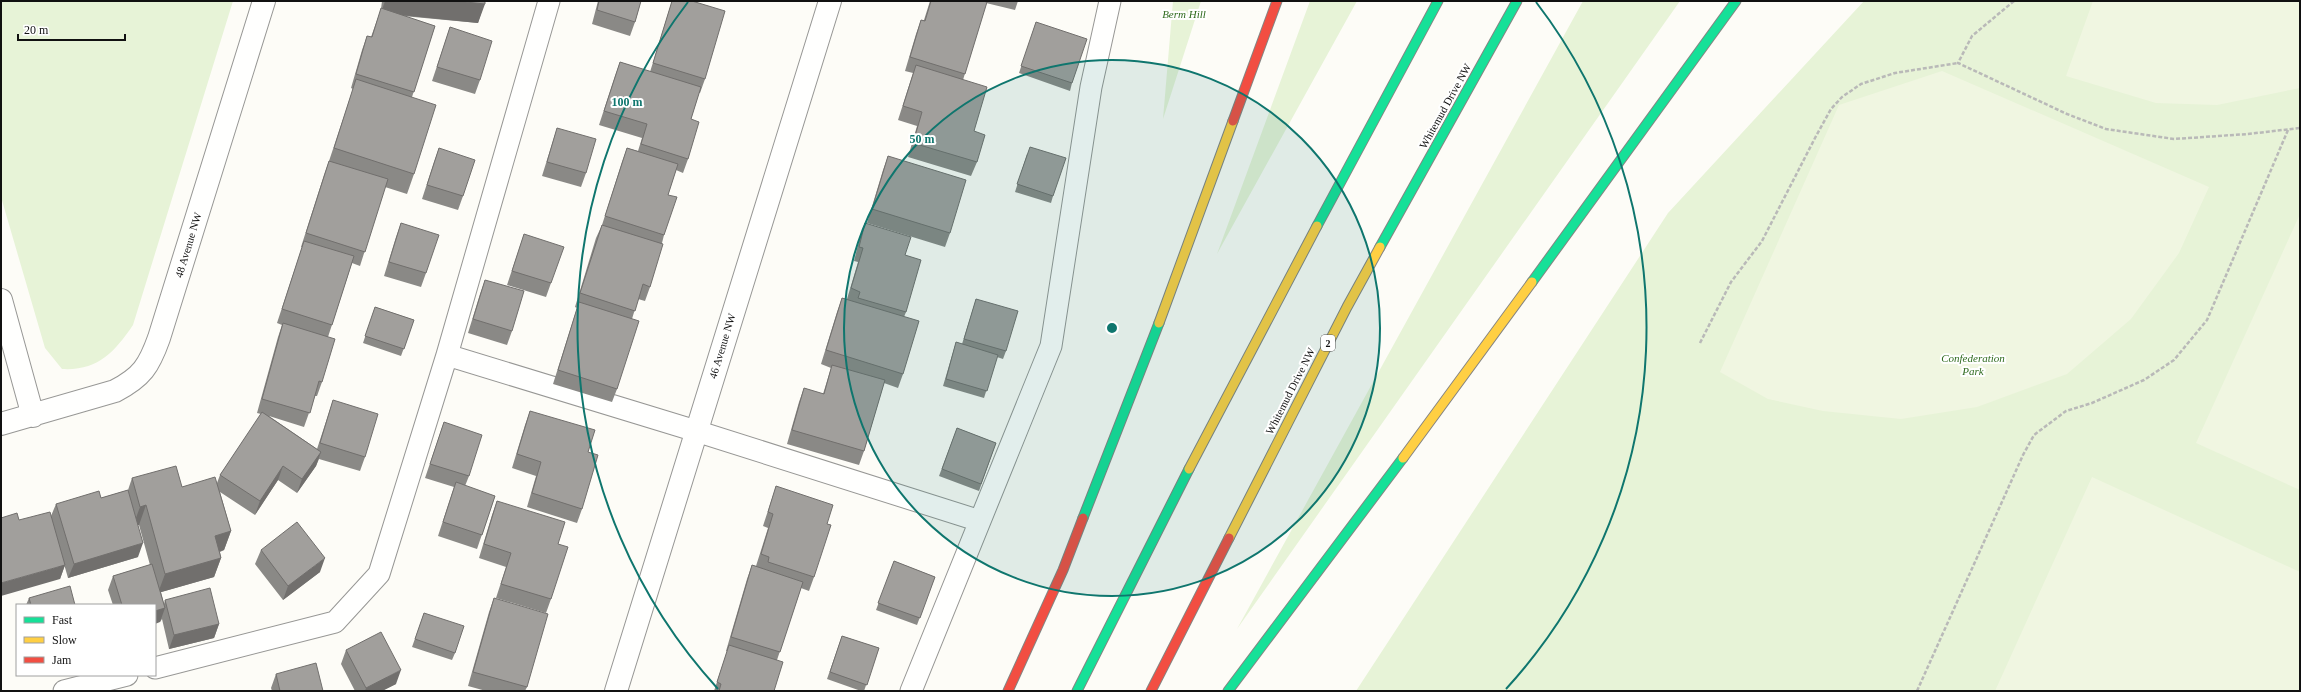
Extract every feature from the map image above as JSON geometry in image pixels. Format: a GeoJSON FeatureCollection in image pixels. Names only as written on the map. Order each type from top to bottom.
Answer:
{"type":"FeatureCollection","features":[{"type":"Feature","properties":{"kind":"highway"},"geometry":{"type":"LineString","coordinates":[[1008,691],[1063,570],[1158,328],[1277,1]]}},
{"type":"Feature","properties":{"kind":"highway"},"geometry":{"type":"LineString","coordinates":[[1077,691],[1129,584],[1287,280],[1438,1]]}},
{"type":"Feature","properties":{"kind":"highway","name":"Whitemud Drive NW"},"geometry":{"type":"LineString","coordinates":[[1151,691],[1347,307],[1517,1]]}},
{"type":"Feature","properties":{"kind":"highway"},"geometry":{"type":"LineString","coordinates":[[1228,691],[1443,406],[1736,1]]}},
{"type":"Feature","properties":{"kind":"street","name":"48 Avenue NW"},"geometry":{"type":"LineString","coordinates":[[1,424],[33,416],[115,391],[132,382],[144,372],[152,356],[264,1]]}},
{"type":"Feature","properties":{"kind":"street","name":"46 Avenue NW"},"geometry":{"type":"LineString","coordinates":[[616,691],[830,1]]}},
{"type":"Feature","properties":{"kind":"street"},"geometry":{"type":"LineString","coordinates":[[1,300],[33,416]]}},
{"type":"Feature","properties":{"kind":"lane"},"geometry":{"type":"LineString","coordinates":[[156,668],[335,622],[378,574],[447,355],[549,1]]}},
{"type":"Feature","properties":{"kind":"lane"},"geometry":{"type":"LineString","coordinates":[[911,691],[1051,346],[1091,87],[1110,1]]}},
{"type":"Feature","properties":{"kind":"lane"},"geometry":{"type":"LineString","coordinates":[[447,355],[696,431],[980,521]]}},
{"type":"Feature","properties":{"kind":"lane"},"geometry":{"type":"LineString","coordinates":[[64,691],[123,676]]}},
{"type":"Feature","properties":{"kind":"path"},"geometry":{"type":"LineString","coordinates":[[1958,63],[1972,36],[2014,1]]}},
{"type":"Feature","properties":{"kind":"path"},"geometry":{"type":"LineString","coordinates":[[1700,343],[1731,282],[1762,240],[1831,109],[1842,97],[1861,84],[1895,72],[1958,63],[2067,114],[2106,129],[2174,139],[2300,128]]}},
{"type":"Feature","properties":{"kind":"path"},"geometry":{"type":"LineString","coordinates":[[1917,691],[2023,455],[2034,435],[2066,411],[2092,403],[2144,380],[2174,360],[2191,342],[2207,320],[2288,130]]}},
{"type":"Feature","properties":{"kind":"green space"},"geometry":{"type":"Polygon","coordinates":[[[1,1],[233,1],[133,325],[111,352],[104,358],[85,367],[62,369],[45,348],[1,197],[1,1]]]}},
{"type":"Feature","properties":{"kind":"green space","name":"Berm Hill"},"geometry":{"type":"Polygon","coordinates":[[[1173,1],[1201,1],[1163,119],[1173,1]]]}},
{"type":"Feature","properties":{"kind":"green space"},"geometry":{"type":"Polygon","coordinates":[[[1310,1],[1357,1],[1217,254],[1310,1]]]}},
{"type":"Feature","properties":{"kind":"green space"},"geometry":{"type":"Polygon","coordinates":[[[1583,1],[1680,1],[1237,629],[1583,1]]]}},
{"type":"Feature","properties":{"kind":"green space","name":"Confederation Park"},"geometry":{"type":"Polygon","coordinates":[[[1864,1],[2300,1],[2300,691],[1356,691],[1668,213],[1864,1]]]}},
{"type":"Feature","properties":{"kind":"green space"},"geometry":{"type":"Polygon","coordinates":[[[2093,1],[2300,1],[2300,88],[2217,105],[2156,103],[2066,76],[2093,1]]]}},
{"type":"Feature","properties":{"kind":"green space"},"geometry":{"type":"Polygon","coordinates":[[[1942,71],[2209,187],[2179,253],[2131,319],[2067,374],[1977,407],[1901,419],[1823,411],[1768,399],[1720,372],[1839,105],[1942,71]]]}},
{"type":"Feature","properties":{"kind":"green space"},"geometry":{"type":"Polygon","coordinates":[[[2300,214],[2300,490],[2196,443],[2300,214]]]}},
{"type":"Feature","properties":{"kind":"green space"},"geometry":{"type":"Polygon","coordinates":[[[2092,477],[2300,572],[2300,691],[1995,691],[2092,477]]]}},
{"type":"Feature","properties":{"kind":"building"},"geometry":{"type":"Polygon","coordinates":[[[456,1],[485,1],[485,4],[456,1]]]}},
{"type":"Feature","properties":{"kind":"building"},"geometry":{"type":"Polygon","coordinates":[[[599,1],[641,1],[635,22],[597,10],[599,1]]]}},
{"type":"Feature","properties":{"kind":"building"},"geometry":{"type":"Polygon","coordinates":[[[672,1],[692,1],[725,11],[705,79],[653,63],[672,1]]]}},
{"type":"Feature","properties":{"kind":"building"},"geometry":{"type":"Polygon","coordinates":[[[931,1],[987,2],[965,74],[910,57],[921,20],[925,21],[931,1]]]}},
{"type":"Feature","properties":{"kind":"building"},"geometry":{"type":"Polygon","coordinates":[[[381,8],[435,26],[414,92],[356,74],[367,36],[372,37],[381,8]]]}},
{"type":"Feature","properties":{"kind":"building"},"geometry":{"type":"Polygon","coordinates":[[[1036,22],[1087,39],[1072,83],[1021,66],[1036,22]]]}},
{"type":"Feature","properties":{"kind":"building"},"geometry":{"type":"Polygon","coordinates":[[[450,27],[492,41],[480,80],[437,67],[450,27]]]}},
{"type":"Feature","properties":{"kind":"building"},"geometry":{"type":"Polygon","coordinates":[[[620,62],[701,87],[691,119],[699,122],[688,159],[641,144],[647,124],[604,111],[620,62]]]}},
{"type":"Feature","properties":{"kind":"building"},"geometry":{"type":"Polygon","coordinates":[[[916,65],[987,87],[974,131],[985,135],[977,162],[913,143],[922,112],[903,106],[916,65]]]}},
{"type":"Feature","properties":{"kind":"building"},"geometry":{"type":"Polygon","coordinates":[[[356,79],[436,105],[414,174],[334,148],[356,79]]]}},
{"type":"Feature","properties":{"kind":"building"},"geometry":{"type":"Polygon","coordinates":[[[557,128],[596,139],[586,173],[547,162],[557,128]]]}},
{"type":"Feature","properties":{"kind":"building"},"geometry":{"type":"Polygon","coordinates":[[[1030,147],[1066,158],[1053,196],[1017,184],[1030,147]]]}},
{"type":"Feature","properties":{"kind":"building"},"geometry":{"type":"Polygon","coordinates":[[[439,148],[475,160],[463,196],[427,185],[439,148]]]}},
{"type":"Feature","properties":{"kind":"building"},"geometry":{"type":"Polygon","coordinates":[[[627,148],[678,164],[668,195],[677,197],[664,235],[605,216],[627,148]]]}},
{"type":"Feature","properties":{"kind":"building"},"geometry":{"type":"Polygon","coordinates":[[[888,156],[966,180],[950,233],[872,209],[888,156]]]}},
{"type":"Feature","properties":{"kind":"building"},"geometry":{"type":"Polygon","coordinates":[[[329,161],[388,179],[365,252],[306,233],[329,161]]]}},
{"type":"Feature","properties":{"kind":"building"},"geometry":{"type":"Polygon","coordinates":[[[401,223],[439,235],[426,273],[389,262],[401,223]]]}},
{"type":"Feature","properties":{"kind":"building"},"geometry":{"type":"Polygon","coordinates":[[[865,223],[911,237],[905,255],[921,260],[906,312],[858,298],[860,292],[851,288],[863,248],[859,247],[865,223]]]}},
{"type":"Feature","properties":{"kind":"building"},"geometry":{"type":"Polygon","coordinates":[[[602,225],[663,244],[650,287],[643,284],[635,311],[580,293],[602,225]]]}},
{"type":"Feature","properties":{"kind":"building"},"geometry":{"type":"Polygon","coordinates":[[[524,234],[564,247],[551,283],[512,271],[524,234]]]}},
{"type":"Feature","properties":{"kind":"building"},"geometry":{"type":"Polygon","coordinates":[[[304,241],[354,256],[332,325],[282,309],[304,241]]]}},
{"type":"Feature","properties":{"kind":"building"},"geometry":{"type":"Polygon","coordinates":[[[485,280],[524,291],[512,331],[473,319],[485,280]]]}},
{"type":"Feature","properties":{"kind":"building"},"geometry":{"type":"Polygon","coordinates":[[[842,298],[919,321],[903,374],[826,350],[842,298]]]}},
{"type":"Feature","properties":{"kind":"building"},"geometry":{"type":"Polygon","coordinates":[[[976,299],[1018,311],[1006,351],[964,339],[976,299]]]}},
{"type":"Feature","properties":{"kind":"building"},"geometry":{"type":"Polygon","coordinates":[[[579,302],[639,321],[617,389],[558,370],[579,302]]]}},
{"type":"Feature","properties":{"kind":"building"},"geometry":{"type":"Polygon","coordinates":[[[375,307],[414,320],[404,349],[365,336],[375,307]]]}},
{"type":"Feature","properties":{"kind":"building"},"geometry":{"type":"Polygon","coordinates":[[[283,323],[335,339],[322,382],[319,381],[310,413],[262,399],[283,323]]]}},
{"type":"Feature","properties":{"kind":"building"},"geometry":{"type":"Polygon","coordinates":[[[956,342],[998,355],[987,391],[946,379],[956,342]]]}},
{"type":"Feature","properties":{"kind":"building"},"geometry":{"type":"Polygon","coordinates":[[[832,365],[885,380],[864,451],[792,430],[804,388],[824,394],[832,365]]]}},
{"type":"Feature","properties":{"kind":"building"},"geometry":{"type":"Polygon","coordinates":[[[333,400],[378,414],[365,457],[320,443],[333,400]]]}},
{"type":"Feature","properties":{"kind":"building"},"geometry":{"type":"Polygon","coordinates":[[[530,411],[595,430],[588,452],[598,455],[582,509],[532,493],[541,462],[517,454],[530,411]]]}},
{"type":"Feature","properties":{"kind":"building"},"geometry":{"type":"Polygon","coordinates":[[[262,412],[321,452],[302,479],[283,466],[260,501],[220,475],[262,412]]]}},
{"type":"Feature","properties":{"kind":"building"},"geometry":{"type":"Polygon","coordinates":[[[444,422],[482,435],[469,476],[430,464],[444,422]]]}},
{"type":"Feature","properties":{"kind":"building"},"geometry":{"type":"Polygon","coordinates":[[[957,428],[996,443],[981,484],[942,469],[957,428]]]}},
{"type":"Feature","properties":{"kind":"building"},"geometry":{"type":"Polygon","coordinates":[[[176,466],[182,487],[215,477],[231,531],[215,536],[221,558],[165,574],[146,505],[140,507],[132,478],[176,466]]]}},
{"type":"Feature","properties":{"kind":"building"},"geometry":{"type":"Polygon","coordinates":[[[456,482],[495,496],[482,535],[443,522],[456,482]]]}},
{"type":"Feature","properties":{"kind":"building"},"geometry":{"type":"Polygon","coordinates":[[[776,486],[833,505],[827,524],[831,525],[814,577],[768,562],[769,557],[761,554],[773,514],[768,512],[776,486]]]}},
{"type":"Feature","properties":{"kind":"building"},"geometry":{"type":"Polygon","coordinates":[[[128,490],[143,543],[74,564],[56,504],[99,491],[101,498],[128,490]]]}},
{"type":"Feature","properties":{"kind":"building"},"geometry":{"type":"Polygon","coordinates":[[[497,501],[565,522],[558,544],[568,547],[551,599],[501,584],[511,553],[484,544],[497,501]]]}},
{"type":"Feature","properties":{"kind":"building"},"geometry":{"type":"Polygon","coordinates":[[[50,512],[65,565],[1,583],[1,518],[17,513],[19,520],[50,512]]]}},
{"type":"Feature","properties":{"kind":"building"},"geometry":{"type":"Polygon","coordinates":[[[297,522],[325,558],[288,586],[261,550],[297,522]]]}},
{"type":"Feature","properties":{"kind":"building"},"geometry":{"type":"Polygon","coordinates":[[[894,561],[935,577],[920,618],[878,603],[894,561]]]}},
{"type":"Feature","properties":{"kind":"building"},"geometry":{"type":"Polygon","coordinates":[[[152,564],[165,608],[156,611],[156,604],[122,604],[113,576],[152,564]]]}},
{"type":"Feature","properties":{"kind":"building"},"geometry":{"type":"Polygon","coordinates":[[[752,565],[803,582],[780,652],[731,637],[752,565]]]}},
{"type":"Feature","properties":{"kind":"building"},"geometry":{"type":"Polygon","coordinates":[[[70,586],[75,604],[31,604],[29,598],[70,586]]]}},
{"type":"Feature","properties":{"kind":"building"},"geometry":{"type":"Polygon","coordinates":[[[210,588],[219,624],[174,635],[165,600],[210,588]]]}},
{"type":"Feature","properties":{"kind":"building"},"geometry":{"type":"Polygon","coordinates":[[[494,598],[548,614],[527,687],[473,672],[494,598]]]}},
{"type":"Feature","properties":{"kind":"building"},"geometry":{"type":"Polygon","coordinates":[[[424,613],[464,626],[455,653],[415,639],[424,613]]]}},
{"type":"Feature","properties":{"kind":"building"},"geometry":{"type":"Polygon","coordinates":[[[381,632],[401,670],[366,688],[346,650],[381,632]]]}},
{"type":"Feature","properties":{"kind":"building"},"geometry":{"type":"Polygon","coordinates":[[[842,636],[879,648],[867,685],[830,672],[842,636]]]}},
{"type":"Feature","properties":{"kind":"building"},"geometry":{"type":"Polygon","coordinates":[[[729,645],[783,662],[774,691],[719,691],[721,684],[717,682],[729,645]]]}},
{"type":"Feature","properties":{"kind":"building"},"geometry":{"type":"Polygon","coordinates":[[[316,663],[323,691],[280,691],[276,674],[316,663]]]}},
{"type":"Feature","properties":{"kind":"traffic: fast"},"geometry":{"type":"LineString","coordinates":[[1317,226],[1438,1]]}},
{"type":"Feature","properties":{"kind":"traffic: fast"},"geometry":{"type":"LineString","coordinates":[[1380,247],[1517,1]]}},
{"type":"Feature","properties":{"kind":"traffic: fast"},"geometry":{"type":"LineString","coordinates":[[1532,282],[1736,1]]}},
{"type":"Feature","properties":{"kind":"traffic: fast"},"geometry":{"type":"LineString","coordinates":[[1083,518],[1159,323]]}},
{"type":"Feature","properties":{"kind":"traffic: fast"},"geometry":{"type":"LineString","coordinates":[[1228,691],[1403,458]]}},
{"type":"Feature","properties":{"kind":"traffic: fast"},"geometry":{"type":"LineString","coordinates":[[1077,691],[1189,469]]}},
{"type":"Feature","properties":{"kind":"traffic: slow"},"geometry":{"type":"LineString","coordinates":[[1159,323],[1233,121]]}},
{"type":"Feature","properties":{"kind":"traffic: slow"},"geometry":{"type":"LineString","coordinates":[[1189,469],[1317,226]]}},
{"type":"Feature","properties":{"kind":"traffic: slow"},"geometry":{"type":"LineString","coordinates":[[1229,538],[1347,307],[1380,247]]}},
{"type":"Feature","properties":{"kind":"traffic: slow"},"geometry":{"type":"LineString","coordinates":[[1403,458],[1532,282]]}},
{"type":"Feature","properties":{"kind":"traffic: jam"},"geometry":{"type":"LineString","coordinates":[[1233,121],[1277,1]]}},
{"type":"Feature","properties":{"kind":"traffic: jam"},"geometry":{"type":"LineString","coordinates":[[1008,691],[1063,570],[1083,518]]}},
{"type":"Feature","properties":{"kind":"traffic: jam"},"geometry":{"type":"LineString","coordinates":[[1151,691],[1229,538]]}}]}
